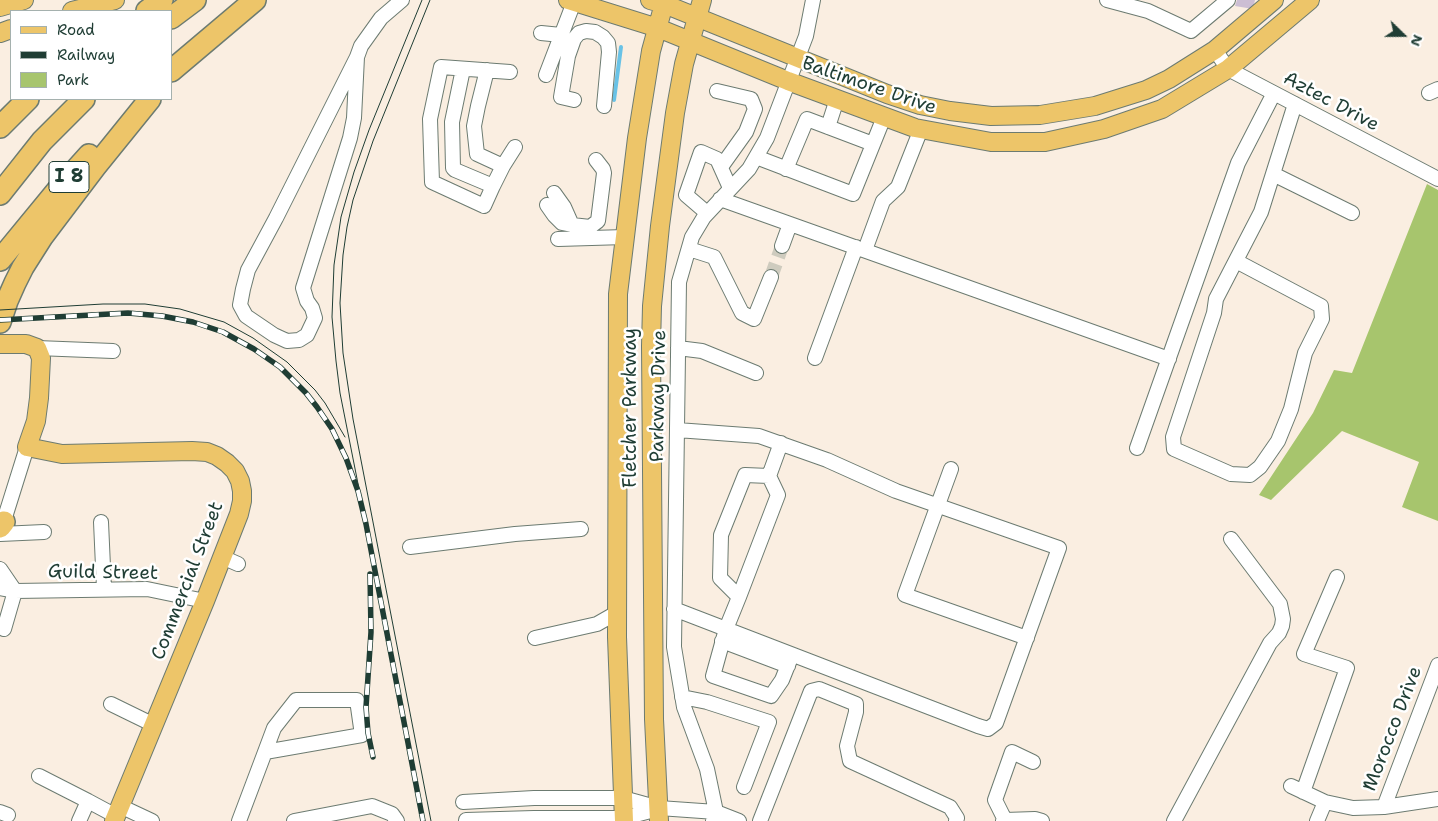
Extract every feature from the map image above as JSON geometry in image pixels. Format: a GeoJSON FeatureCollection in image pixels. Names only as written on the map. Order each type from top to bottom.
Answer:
{"type":"FeatureCollection","features":[{"type":"Feature","properties":{"kind":"highway"},"geometry":{"type":"LineString","coordinates":[[148,10],[162,0]]}},
{"type":"Feature","properties":{"kind":"highway"},"geometry":{"type":"LineString","coordinates":[[172,17],[195,0]]}},
{"type":"Feature","properties":{"kind":"highway"},"geometry":{"type":"LineString","coordinates":[[174,69],[256,0]]}},
{"type":"Feature","properties":{"kind":"highway"},"geometry":{"type":"LineString","coordinates":[[0,127],[27,100]]}},
{"type":"Feature","properties":{"kind":"highway","name":"I 8"},"geometry":{"type":"LineString","coordinates":[[0,194],[42,141],[83,100]]}},
{"type":"Feature","properties":{"kind":"highway","name":"I 8"},"geometry":{"type":"LineString","coordinates":[[0,260],[61,186],[123,117],[141,100]]}},
{"type":"Feature","properties":{"kind":"highway"},"geometry":{"type":"LineString","coordinates":[[0,322],[15,283],[42,237],[149,100]]}},
{"type":"Feature","properties":{"kind":"main road"},"geometry":{"type":"LineString","coordinates":[[0,7],[24,0]]}},
{"type":"Feature","properties":{"kind":"main road","name":"Fletcher Parkway"},"geometry":{"type":"LineString","coordinates":[[659,815],[654,719],[652,316],[660,226],[670,147],[684,64],[702,0]]}},
{"type":"Feature","properties":{"kind":"main road","name":"Baltimore Drive"},"geometry":{"type":"LineString","coordinates":[[660,1],[697,18],[887,94],[920,105],[991,116],[1040,115],[1095,106],[1146,90],[1215,50],[1274,0]]}},
{"type":"Feature","properties":{"kind":"main road","name":"Baltimore Drive"},"geometry":{"type":"LineString","coordinates":[[571,1],[658,28],[788,81],[921,129],[991,142],[1045,142],[1104,129],[1162,109],[1228,69],[1310,0]]}},
{"type":"Feature","properties":{"kind":"main road","name":"Fletcher Parkway"},"geometry":{"type":"LineString","coordinates":[[624,819],[618,612],[618,294],[637,138],[651,51],[658,28],[660,1]]}},
{"type":"Feature","properties":{"kind":"main road"},"geometry":{"type":"LineString","coordinates":[[76,10],[107,2]]}},
{"type":"Feature","properties":{"kind":"main road"},"geometry":{"type":"LineString","coordinates":[[6,343],[26,344],[37,348],[41,358],[36,421],[27,447]]}},
{"type":"Feature","properties":{"kind":"main road","name":"Commercial Street"},"geometry":{"type":"LineString","coordinates":[[27,447],[62,454],[207,452],[227,463],[240,481],[242,501],[230,561],[205,601],[117,814]]}},
{"type":"Feature","properties":{"kind":"street"},"geometry":{"type":"LineString","coordinates":[[357,56],[354,118],[350,138],[303,288],[315,318],[307,335],[299,340],[287,341],[274,335],[246,316],[240,305],[242,289],[248,270],[357,56],[360,46],[381,18],[402,0]]}},
{"type":"Feature","properties":{"kind":"street","name":"Parkway Drive"},"geometry":{"type":"LineString","coordinates":[[714,816],[707,769],[684,707],[674,647],[679,282],[692,237],[707,213],[749,169],[767,138],[806,36],[812,0]]}},
{"type":"Feature","properties":{"kind":"street"},"geometry":{"type":"LineString","coordinates":[[1107,0],[1148,11],[1192,31],[1228,0]]}},
{"type":"Feature","properties":{"kind":"street"},"geometry":{"type":"LineString","coordinates":[[546,75],[571,1]]}},
{"type":"Feature","properties":{"kind":"street"},"geometry":{"type":"LineString","coordinates":[[574,100],[561,97],[568,56],[574,39],[579,33],[586,31],[595,32],[608,42],[609,52],[604,106]]}},
{"type":"Feature","properties":{"kind":"street"},"geometry":{"type":"LineString","coordinates":[[541,33],[561,35]]}},
{"type":"Feature","properties":{"kind":"street","name":"Aztec Drive"},"geometry":{"type":"LineString","coordinates":[[1215,50],[1228,69],[1438,179]]}},
{"type":"Feature","properties":{"kind":"street"},"geometry":{"type":"LineString","coordinates":[[510,72],[441,67],[430,119],[432,182],[484,206],[514,147]]}},
{"type":"Feature","properties":{"kind":"street"},"geometry":{"type":"LineString","coordinates":[[463,69],[452,122],[452,168],[493,186]]}},
{"type":"Feature","properties":{"kind":"street"},"geometry":{"type":"LineString","coordinates":[[487,70],[474,126],[477,154],[504,166]]}},
{"type":"Feature","properties":{"kind":"street"},"geometry":{"type":"LineString","coordinates":[[717,91],[751,99],[755,109],[746,132],[721,167]]}},
{"type":"Feature","properties":{"kind":"street"},"geometry":{"type":"LineString","coordinates":[[1137,448],[1238,163],[1274,93]]}},
{"type":"Feature","properties":{"kind":"street"},"geometry":{"type":"LineString","coordinates":[[828,127],[837,99]]}},
{"type":"Feature","properties":{"kind":"street"},"geometry":{"type":"LineString","coordinates":[[1236,261],[1321,306],[1322,319],[1305,353],[1292,409],[1278,441],[1260,467],[1250,475],[1231,474],[1174,449],[1173,438],[1214,313],[1216,299],[1261,212],[1295,104]]}},
{"type":"Feature","properties":{"kind":"street"},"geometry":{"type":"LineString","coordinates":[[756,157],[853,194],[884,117]]}},
{"type":"Feature","properties":{"kind":"street"},"geometry":{"type":"LineString","coordinates":[[786,169],[807,119],[873,144]]}},
{"type":"Feature","properties":{"kind":"street"},"geometry":{"type":"LineString","coordinates":[[815,358],[883,201],[898,187],[921,129]]}},
{"type":"Feature","properties":{"kind":"street"},"geometry":{"type":"LineString","coordinates":[[707,213],[686,195],[701,152],[717,159],[730,188]]}},
{"type":"Feature","properties":{"kind":"street"},"geometry":{"type":"LineString","coordinates":[[550,199],[564,207],[572,225],[590,227],[598,221],[604,173],[596,160]]}},
{"type":"Feature","properties":{"kind":"street"},"geometry":{"type":"LineString","coordinates":[[1273,174],[1352,214]]}},
{"type":"Feature","properties":{"kind":"street"},"geometry":{"type":"LineString","coordinates":[[720,199],[1170,359]]}},
{"type":"Feature","properties":{"kind":"street"},"geometry":{"type":"LineString","coordinates":[[782,246],[790,224]]}},
{"type":"Feature","properties":{"kind":"street"},"geometry":{"type":"LineString","coordinates":[[558,239],[625,237]]}},
{"type":"Feature","properties":{"kind":"street"},"geometry":{"type":"LineString","coordinates":[[689,250],[714,257],[742,313],[754,319],[770,277]]}},
{"type":"Feature","properties":{"kind":"street"},"geometry":{"type":"LineString","coordinates":[[37,348],[113,351]]}},
{"type":"Feature","properties":{"kind":"street"},"geometry":{"type":"LineString","coordinates":[[678,348],[702,351],[756,373]]}},
{"type":"Feature","properties":{"kind":"street"},"geometry":{"type":"LineString","coordinates":[[674,609],[724,635],[988,729],[996,723],[1059,548],[937,506],[827,460],[759,436],[677,430]]}},
{"type":"Feature","properties":{"kind":"street"},"geometry":{"type":"LineString","coordinates":[[781,443],[769,476],[778,495],[724,635],[713,676],[771,696],[782,680],[790,660]]}},
{"type":"Feature","properties":{"kind":"street"},"geometry":{"type":"LineString","coordinates":[[27,447],[1,529],[44,532]]}},
{"type":"Feature","properties":{"kind":"street"},"geometry":{"type":"LineString","coordinates":[[951,469],[905,595],[1027,638]]}},
{"type":"Feature","properties":{"kind":"street"},"geometry":{"type":"LineString","coordinates":[[739,597],[720,578],[721,535],[745,475],[769,476]]}},
{"type":"Feature","properties":{"kind":"street"},"geometry":{"type":"LineString","coordinates":[[101,522],[104,590]]}},
{"type":"Feature","properties":{"kind":"street"},"geometry":{"type":"LineString","coordinates":[[410,547],[515,534],[581,529]]}},
{"type":"Feature","properties":{"kind":"street"},"geometry":{"type":"LineString","coordinates":[[1174,821],[1270,644],[1282,626],[1283,619],[1280,604],[1231,539]]}},
{"type":"Feature","properties":{"kind":"street"},"geometry":{"type":"LineString","coordinates":[[0,569],[15,591],[4,630]]}},
{"type":"Feature","properties":{"kind":"street"},"geometry":{"type":"LineString","coordinates":[[1337,577],[1304,654],[1347,668],[1297,789],[1325,802],[1353,808],[1384,807],[1438,799]]}},
{"type":"Feature","properties":{"kind":"street","name":"Guild Street"},"geometry":{"type":"LineString","coordinates":[[0,588],[15,591],[146,589],[205,601]]}},
{"type":"Feature","properties":{"kind":"street"},"geometry":{"type":"LineString","coordinates":[[534,638],[597,624],[618,612]]}},
{"type":"Feature","properties":{"kind":"street","name":"Morocco Drive"},"geometry":{"type":"LineString","coordinates":[[1384,807],[1438,665]]}},
{"type":"Feature","properties":{"kind":"street"},"geometry":{"type":"LineString","coordinates":[[760,821],[811,692],[819,689],[856,704],[856,712],[847,746],[850,761],[950,807],[957,818],[956,821]]}},
{"type":"Feature","properties":{"kind":"street"},"geometry":{"type":"LineString","coordinates":[[682,697],[707,702],[768,722],[744,787]]}},
{"type":"Feature","properties":{"kind":"street"},"geometry":{"type":"LineString","coordinates":[[239,821],[274,728],[296,700],[357,700],[362,735],[265,752]]}},
{"type":"Feature","properties":{"kind":"street"},"geometry":{"type":"LineString","coordinates":[[111,704],[154,724]]}},
{"type":"Feature","properties":{"kind":"street"},"geometry":{"type":"LineString","coordinates":[[1033,762],[1012,752],[995,800],[1004,820],[1035,819],[1042,821]]}},
{"type":"Feature","properties":{"kind":"street"},"geometry":{"type":"LineString","coordinates":[[39,776],[117,814],[152,821]]}},
{"type":"Feature","properties":{"kind":"street"},"geometry":{"type":"LineString","coordinates":[[463,802],[534,798],[623,798],[659,815]]}},
{"type":"Feature","properties":{"kind":"street"},"geometry":{"type":"LineString","coordinates":[[79,821],[88,801]]}},
{"type":"Feature","properties":{"kind":"street"},"geometry":{"type":"LineString","coordinates":[[1317,821],[1325,802]]}},
{"type":"Feature","properties":{"kind":"street"},"geometry":{"type":"LineString","coordinates":[[294,821],[372,806],[392,814],[397,821]]}},
{"type":"Feature","properties":{"kind":"street"},"geometry":{"type":"LineString","coordinates":[[466,820],[534,818],[624,819],[659,815],[714,816],[739,821]]}},
{"type":"Feature","properties":{"kind":"shaded area"},"geometry":{"type":"Polygon","coordinates":[[[1237,0],[1255,0],[1253,9],[1235,6],[1237,0]]]}},
{"type":"Feature","properties":{"kind":"green space"},"geometry":{"type":"Polygon","coordinates":[[[1427,184],[1438,190],[1438,521],[1402,507],[1419,462],[1342,431],[1271,500],[1259,495],[1313,413],[1334,370],[1352,373],[1427,184]]]}},
{"type":"Feature","properties":{"kind":"waterway"},"geometry":{"type":"LineString","coordinates":[[614,100],[621,47]]}},
{"type":"Feature","properties":{"kind":"tunnel"},"geometry":{"type":"LineString","coordinates":[[771,277],[782,246]]}},
{"type":"Feature","properties":{"kind":"tram line"},"geometry":{"type":"LineString","coordinates":[[366,524],[340,393],[336,361],[332,317],[334,265],[341,217],[354,172],[422,0]]}},
{"type":"Feature","properties":{"kind":"tram line"},"geometry":{"type":"LineString","coordinates":[[430,0],[373,141],[353,200],[343,255],[340,303],[343,353],[353,419],[431,821]]}},
{"type":"Feature","properties":{"kind":"tram line"},"geometry":{"type":"LineString","coordinates":[[0,310],[103,304],[145,304],[180,309],[224,322],[253,338],[287,362],[315,390],[345,437]]}},
{"type":"Feature","properties":{"kind":"railway"},"geometry":{"type":"LineString","coordinates":[[0,320],[128,313],[162,316],[193,322],[223,332],[254,349],[280,367],[306,393],[332,429],[346,458],[358,491],[423,821]]}},
{"type":"Feature","properties":{"kind":"railway"},"geometry":{"type":"LineString","coordinates":[[370,574],[371,632],[366,707],[368,733],[373,757]]}}]}
